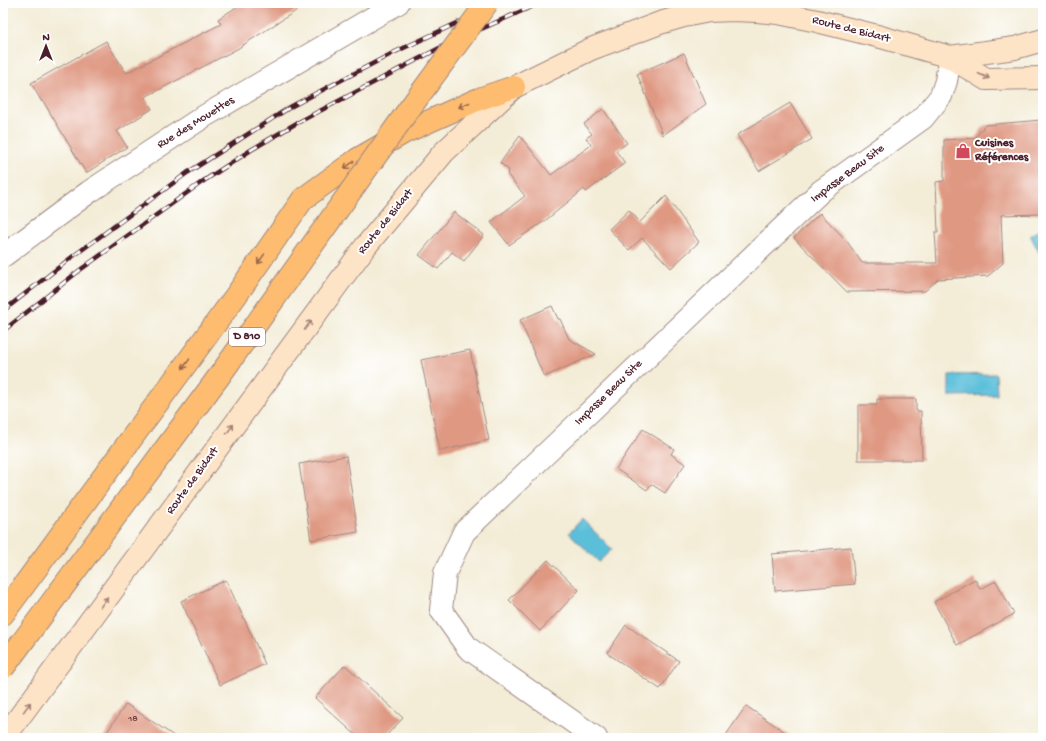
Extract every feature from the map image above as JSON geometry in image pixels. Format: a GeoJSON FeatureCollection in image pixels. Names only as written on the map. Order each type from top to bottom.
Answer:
{"type":"FeatureCollection","features":[{"type":"Feature","properties":{"kind":"main road","name":"D 810"},"geometry":{"type":"LineString","coordinates":[[3,668],[220,375],[487,3]]}},
{"type":"Feature","properties":{"kind":"main road","name":"Route de Bidart"},"geometry":{"type":"LineString","coordinates":[[4,738],[364,247],[444,152],[514,86],[591,50],[660,23],[709,11],[734,10],[757,11],[809,19],[882,37],[950,57],[986,79],[1043,78]]}},
{"type":"Feature","properties":{"kind":"main road","name":"Route de Bidart"},"geometry":{"type":"LineString","coordinates":[[950,57],[1015,48],[1043,40]]}},
{"type":"Feature","properties":{"kind":"main road"},"geometry":{"type":"LineString","coordinates":[[3,614],[235,297],[303,198],[358,159],[405,132],[479,99],[514,86]]}},
{"type":"Feature","properties":{"kind":"street","name":"Rue des Mouettes"},"geometry":{"type":"LineString","coordinates":[[3,256],[89,192],[203,117],[398,3]]}},
{"type":"Feature","properties":{"kind":"street","name":"Impasse Beau Site"},"geometry":{"type":"LineString","coordinates":[[596,738],[468,648],[441,610],[445,573],[464,532],[821,191],[924,118],[941,96],[946,81],[950,57]]}},
{"type":"Feature","properties":{"kind":"water"},"geometry":{"type":"Polygon","coordinates":[[[1043,228],[1043,260],[1030,235],[1043,228]]]}},
{"type":"Feature","properties":{"kind":"water"},"geometry":{"type":"Polygon","coordinates":[[[996,374],[997,395],[949,396],[949,375],[996,374]]]}},
{"type":"Feature","properties":{"kind":"water"},"geometry":{"type":"Polygon","coordinates":[[[582,519],[612,549],[599,562],[569,533],[582,519]]]}},
{"type":"Feature","properties":{"kind":"building"},"geometry":{"type":"Polygon","coordinates":[[[243,3],[308,3],[237,49],[145,97],[152,109],[117,131],[127,147],[86,173],[31,83],[106,41],[126,73],[221,24],[218,19],[243,3]]]}},
{"type":"Feature","properties":{"kind":"building"},"geometry":{"type":"Polygon","coordinates":[[[684,53],[706,104],[663,135],[637,74],[684,53]]]}},
{"type":"Feature","properties":{"kind":"building"},"geometry":{"type":"Polygon","coordinates":[[[790,103],[812,139],[759,171],[737,135],[790,103]]]}},
{"type":"Feature","properties":{"kind":"building"},"geometry":{"type":"Polygon","coordinates":[[[603,109],[627,143],[616,151],[625,163],[586,192],[584,189],[546,220],[509,245],[491,222],[525,196],[507,174],[509,170],[500,163],[520,136],[551,175],[591,145],[586,138],[592,134],[584,124],[603,109]]]}},
{"type":"Feature","properties":{"kind":"building"},"geometry":{"type":"Polygon","coordinates":[[[1041,120],[1043,167],[1039,167],[1041,214],[1001,215],[1003,263],[988,276],[938,279],[925,291],[847,292],[794,238],[820,213],[846,240],[862,263],[937,263],[935,232],[938,232],[936,182],[944,181],[944,140],[975,138],[985,125],[1041,120]]]}},
{"type":"Feature","properties":{"kind":"building"},"geometry":{"type":"Polygon","coordinates":[[[666,196],[699,242],[671,268],[642,238],[629,250],[609,229],[629,210],[640,222],[666,196]]]}},
{"type":"Feature","properties":{"kind":"building"},"geometry":{"type":"Polygon","coordinates":[[[454,212],[484,235],[464,261],[452,252],[438,269],[419,255],[454,212]]]}},
{"type":"Feature","properties":{"kind":"building"},"geometry":{"type":"Polygon","coordinates":[[[552,306],[569,339],[596,354],[544,377],[520,320],[552,306]]]}},
{"type":"Feature","properties":{"kind":"building"},"geometry":{"type":"Polygon","coordinates":[[[470,350],[489,440],[440,451],[421,360],[470,350]]]}},
{"type":"Feature","properties":{"kind":"building"},"geometry":{"type":"Polygon","coordinates":[[[877,399],[916,399],[916,411],[921,411],[922,460],[858,460],[858,405],[877,405],[877,399]]]}},
{"type":"Feature","properties":{"kind":"building"},"geometry":{"type":"Polygon","coordinates":[[[643,429],[674,449],[671,454],[685,464],[665,493],[651,484],[647,490],[616,469],[643,429]]]}},
{"type":"Feature","properties":{"kind":"building"},"geometry":{"type":"Polygon","coordinates":[[[346,456],[358,532],[311,540],[299,464],[346,456]]]}},
{"type":"Feature","properties":{"kind":"building"},"geometry":{"type":"Polygon","coordinates":[[[851,547],[855,584],[775,591],[772,554],[851,547]]]}},
{"type":"Feature","properties":{"kind":"building"},"geometry":{"type":"Polygon","coordinates":[[[548,560],[579,590],[540,631],[509,600],[548,560]]]}},
{"type":"Feature","properties":{"kind":"building"},"geometry":{"type":"Polygon","coordinates":[[[975,579],[980,589],[996,581],[1014,614],[957,645],[934,602],[975,579]]]}},
{"type":"Feature","properties":{"kind":"building"},"geometry":{"type":"Polygon","coordinates":[[[226,580],[265,664],[220,685],[181,601],[226,580]]]}},
{"type":"Feature","properties":{"kind":"building"},"geometry":{"type":"Polygon","coordinates":[[[626,625],[679,661],[660,689],[607,653],[626,625]]]}},
{"type":"Feature","properties":{"kind":"building"},"geometry":{"type":"Polygon","coordinates":[[[345,665],[403,718],[384,738],[359,738],[315,698],[345,665]]]}},
{"type":"Feature","properties":{"kind":"building"},"geometry":{"type":"Polygon","coordinates":[[[126,704],[177,738],[103,738],[126,704]]]}},
{"type":"Feature","properties":{"kind":"building"},"geometry":{"type":"Polygon","coordinates":[[[746,706],[794,738],[724,738],[746,706]]]}},
{"type":"Feature","properties":{"kind":"railway"},"geometry":{"type":"LineString","coordinates":[[3,311],[72,257],[187,173],[292,106],[393,53],[500,3]]}},
{"type":"Feature","properties":{"kind":"railway"},"geometry":{"type":"LineString","coordinates":[[3,331],[80,270],[202,182],[251,150],[295,124],[447,44],[540,3]]}},
{"type":"Feature","properties":{"kind":"place","name":"Cuisines Références"},"geometry":{"type":"Point","coordinates":[963,151]}}]}
